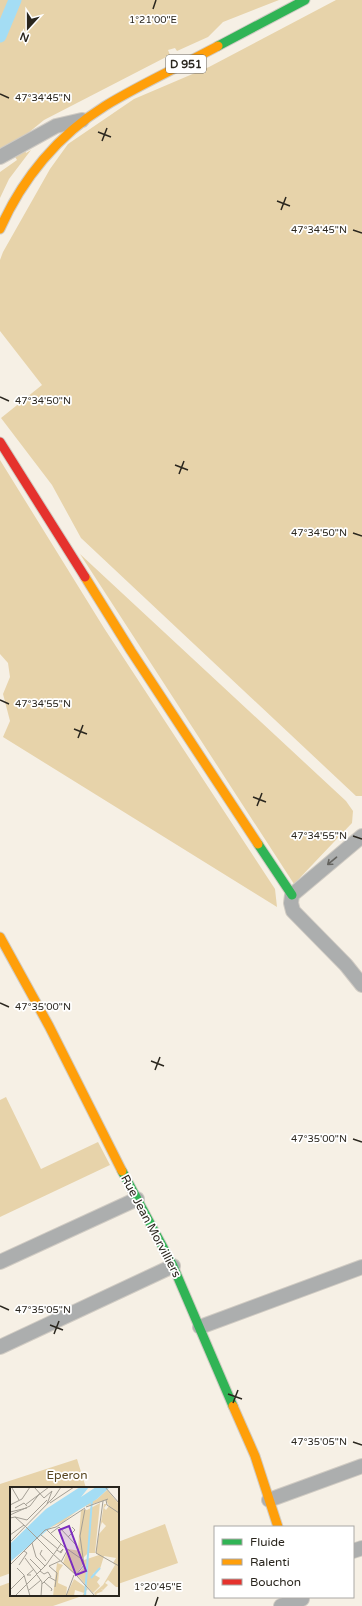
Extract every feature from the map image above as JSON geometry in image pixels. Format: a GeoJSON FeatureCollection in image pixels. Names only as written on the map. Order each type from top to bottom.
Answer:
{"type":"FeatureCollection","features":[{"type":"Feature","properties":{"kind":"street","name":"D 951"},"geometry":{"type":"LineString","coordinates":[[0,229],[6,214],[22,186],[40,162],[87,119],[105,106],[305,0]]}},
{"type":"Feature","properties":{"kind":"street","name":"D 951"},"geometry":{"type":"LineString","coordinates":[[286,11],[314,0]]}},
{"type":"Feature","properties":{"kind":"street"},"geometry":{"type":"LineString","coordinates":[[0,157],[56,126],[87,119]]}},
{"type":"Feature","properties":{"kind":"street"},"geometry":{"type":"LineString","coordinates":[[0,442],[135,657],[292,896],[293,911],[346,965],[362,986]]}},
{"type":"Feature","properties":{"kind":"street"},"geometry":{"type":"LineString","coordinates":[[292,896],[362,836]]}},
{"type":"Feature","properties":{"kind":"street","name":"Rue Jean Morvilliers"},"geometry":{"type":"LineString","coordinates":[[0,936],[49,1026],[108,1144],[173,1266],[255,1456],[278,1526]]}},
{"type":"Feature","properties":{"kind":"street"},"geometry":{"type":"LineString","coordinates":[[0,1262],[137,1199]]}},
{"type":"Feature","properties":{"kind":"street"},"geometry":{"type":"LineString","coordinates":[[0,1347],[173,1266]]}},
{"type":"Feature","properties":{"kind":"street"},"geometry":{"type":"LineString","coordinates":[[200,1327],[362,1267]]}},
{"type":"Feature","properties":{"kind":"street"},"geometry":{"type":"LineString","coordinates":[[269,1500],[362,1466]]}},
{"type":"Feature","properties":{"kind":"street"},"geometry":{"type":"LineString","coordinates":[[281,1606],[302,1601]]}},
{"type":"Feature","properties":{"kind":"green space"},"geometry":{"type":"Polygon","coordinates":[[[0,0],[279,0],[223,22],[208,37],[177,51],[175,48],[168,50],[170,55],[44,120],[22,138],[26,153],[31,150],[9,179],[0,198],[0,172],[17,160],[8,145],[0,150],[0,0]]]}},
{"type":"Feature","properties":{"kind":"green space"},"geometry":{"type":"Polygon","coordinates":[[[336,0],[362,0],[362,796],[356,796],[81,538],[52,485],[1,418],[42,385],[0,331],[0,260],[3,252],[50,169],[68,144],[134,99],[209,67],[336,0]]]}},
{"type":"Feature","properties":{"kind":"green space"},"geometry":{"type":"Polygon","coordinates":[[[0,460],[104,628],[275,889],[277,907],[3,737],[10,721],[3,694],[10,677],[8,663],[0,654],[0,460]]]}},
{"type":"Feature","properties":{"kind":"green space"},"geometry":{"type":"Polygon","coordinates":[[[80,554],[346,801],[353,811],[352,823],[294,884],[80,554]]]}},
{"type":"Feature","properties":{"kind":"green space"},"geometry":{"type":"Polygon","coordinates":[[[6,1097],[41,1169],[98,1142],[110,1165],[0,1217],[0,1100],[6,1097]]]}},
{"type":"Feature","properties":{"kind":"green space","name":"Eperon"},"geometry":{"type":"Polygon","coordinates":[[[77,1459],[86,1487],[10,1487],[10,1573],[0,1577],[0,1484],[77,1459]]]}},
{"type":"Feature","properties":{"kind":"green space"},"geometry":{"type":"Polygon","coordinates":[[[165,1524],[178,1563],[119,1584],[119,1542],[165,1524]]]}},
{"type":"Feature","properties":{"kind":"green space"},"geometry":{"type":"Polygon","coordinates":[[[10,1582],[10,1596],[82,1596],[53,1606],[0,1606],[0,1586],[10,1582]]]}},
{"type":"Feature","properties":{"kind":"waterway"},"geometry":{"type":"LineString","coordinates":[[0,36],[15,0]]}},
{"type":"Feature","properties":{"kind":"traffic: fast"},"geometry":{"type":"LineString","coordinates":[[218,46],[305,0]]}},
{"type":"Feature","properties":{"kind":"traffic: fast"},"geometry":{"type":"LineString","coordinates":[[258,844],[292,895]]}},
{"type":"Feature","properties":{"kind":"traffic: fast"},"geometry":{"type":"LineString","coordinates":[[122,1171],[173,1266],[233,1406]]}},
{"type":"Feature","properties":{"kind":"traffic: slow"},"geometry":{"type":"LineString","coordinates":[[0,229],[30,176],[57,144],[72,130],[105,106],[218,46]]}},
{"type":"Feature","properties":{"kind":"traffic: slow"},"geometry":{"type":"LineString","coordinates":[[85,577],[131,651],[258,844]]}},
{"type":"Feature","properties":{"kind":"traffic: slow"},"geometry":{"type":"LineString","coordinates":[[0,937],[49,1026],[122,1171]]}},
{"type":"Feature","properties":{"kind":"traffic: slow"},"geometry":{"type":"LineString","coordinates":[[233,1406],[255,1456],[278,1526]]}},
{"type":"Feature","properties":{"kind":"traffic: jam"},"geometry":{"type":"LineString","coordinates":[[0,442],[85,577]]}}]}
